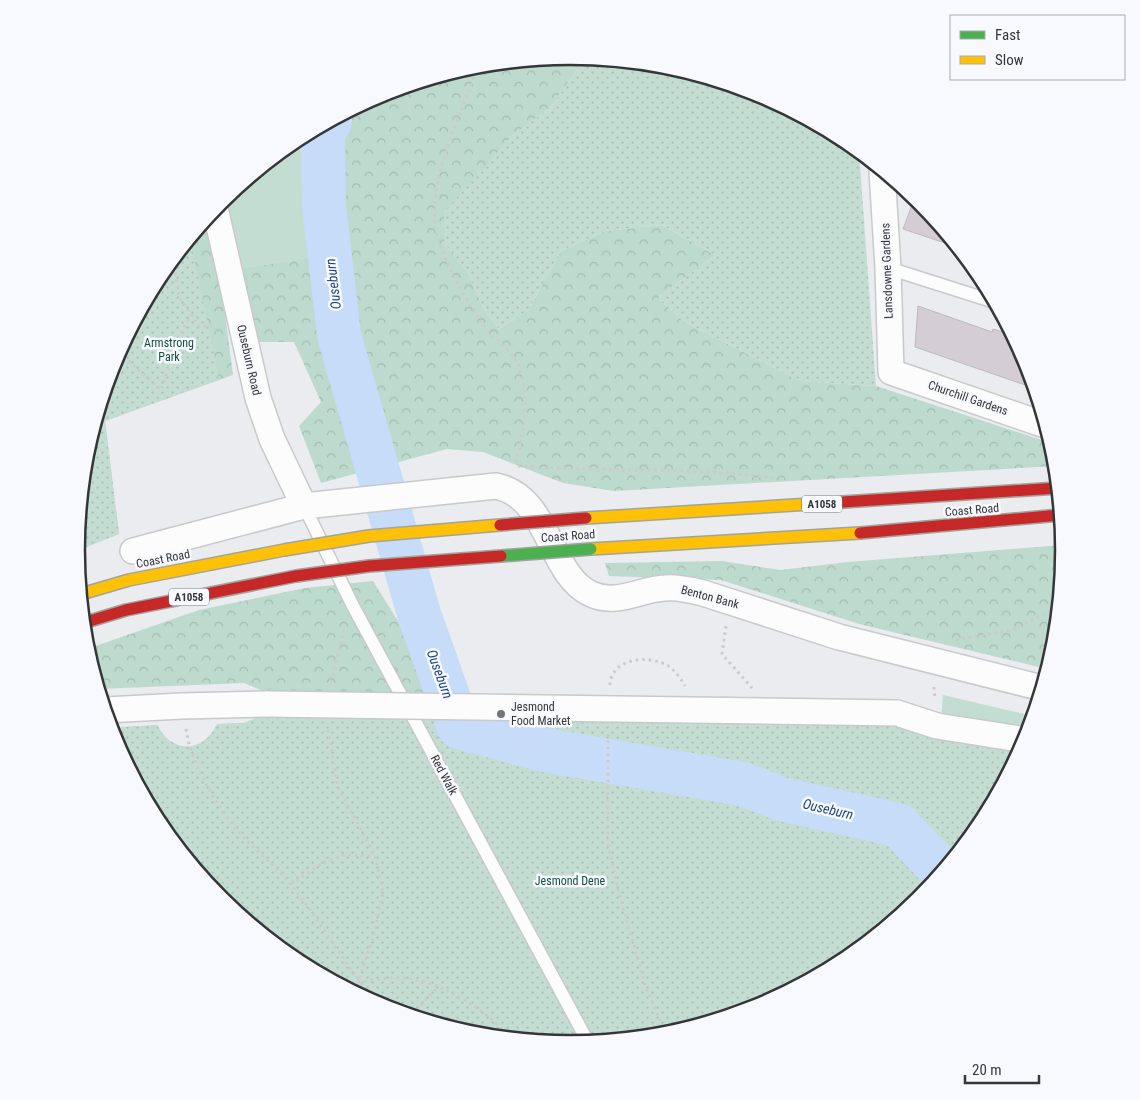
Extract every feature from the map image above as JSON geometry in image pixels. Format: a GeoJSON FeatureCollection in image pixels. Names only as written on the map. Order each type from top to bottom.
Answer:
{"type":"FeatureCollection","features":[{"type":"Feature","properties":{"kind":"highway","name":"Coast Road"},"geometry":{"type":"LineString","coordinates":[[87,592],[129,580],[284,550],[369,536],[586,518],[1051,488]]}},
{"type":"Feature","properties":{"kind":"highway","name":"Coast Road"},"geometry":{"type":"LineString","coordinates":[[90,621],[126,610],[296,576],[369,566],[591,549],[875,532],[1054,516]]}},
{"type":"Feature","properties":{"kind":"street","name":"Lansdowne Gardens"},"geometry":{"type":"LineString","coordinates":[[883,179],[888,268],[891,372]]}},
{"type":"Feature","properties":{"kind":"street","name":"Ouseburn Road"},"geometry":{"type":"LineString","coordinates":[[217,217],[252,376],[264,417],[304,506]]}},
{"type":"Feature","properties":{"kind":"street","name":"Churchill Gardens"},"geometry":{"type":"LineString","coordinates":[[891,372],[1037,422]]}},
{"type":"Feature","properties":{"kind":"street","name":"Benton Bank"},"geometry":{"type":"LineString","coordinates":[[133,551],[304,506],[428,493],[484,485],[510,477],[574,580],[589,593],[599,597],[619,598],[667,588],[703,593],[848,639],[1035,686]]}},
{"type":"Feature","properties":{"kind":"street"},"geometry":{"type":"LineString","coordinates":[[112,710],[268,704],[897,713],[937,726],[1017,739]]}},
{"type":"Feature","properties":{"kind":"lane"},"geometry":{"type":"LineString","coordinates":[[888,268],[984,299]]}},
{"type":"Feature","properties":{"kind":"lane","name":"Red Walk"},"geometry":{"type":"LineString","coordinates":[[304,506],[353,606],[584,1035]]}},
{"type":"Feature","properties":{"kind":"path"},"geometry":{"type":"LineString","coordinates":[[475,74],[438,176],[435,224],[438,241],[463,292],[488,330],[519,364],[524,396],[524,432],[510,477],[559,469],[644,469],[781,479]]}},
{"type":"Feature","properties":{"kind":"path"},"geometry":{"type":"LineString","coordinates":[[175,270],[180,296],[200,327],[240,318]]}},
{"type":"Feature","properties":{"kind":"path"},"geometry":{"type":"LineString","coordinates":[[125,357],[160,390],[182,330],[192,315]]}},
{"type":"Feature","properties":{"kind":"path"},"geometry":{"type":"LineString","coordinates":[[733,603],[723,639],[722,654],[738,674],[750,683],[753,690],[750,697]]}},
{"type":"Feature","properties":{"kind":"path"},"geometry":{"type":"LineString","coordinates":[[330,688],[340,640],[353,606]]}},
{"type":"Feature","properties":{"kind":"path"},"geometry":{"type":"LineString","coordinates":[[962,638],[984,636],[1012,630],[1044,614],[1051,608]]}},
{"type":"Feature","properties":{"kind":"path"},"geometry":{"type":"LineString","coordinates":[[610,688],[610,679],[618,667],[632,660],[657,662],[670,668],[681,679],[688,692]]}},
{"type":"Feature","properties":{"kind":"path"},"geometry":{"type":"LineString","coordinates":[[182,706],[188,747],[208,786],[238,830],[291,884],[314,914],[365,989]]}},
{"type":"Feature","properties":{"kind":"path"},"geometry":{"type":"LineString","coordinates":[[328,725],[338,787],[375,856],[383,892],[372,939],[358,982]]}},
{"type":"Feature","properties":{"kind":"path"},"geometry":{"type":"LineString","coordinates":[[608,732],[608,842],[618,890],[646,988],[663,1026]]}},
{"type":"Feature","properties":{"kind":"path"},"geometry":{"type":"LineString","coordinates":[[291,884],[322,863],[344,855],[375,856]]}},
{"type":"Feature","properties":{"kind":"path"},"geometry":{"type":"LineString","coordinates":[[358,982],[412,979],[439,988],[469,1001],[500,1030]]}},
{"type":"Feature","properties":{"kind":"path"},"geometry":{"type":"LineString","coordinates":[[419,1011],[423,1002],[439,988]]}},
{"type":"Feature","properties":{"kind":"green space"},"geometry":{"type":"Polygon","coordinates":[[[580,65],[551,107],[512,136],[444,243],[469,274],[484,310],[499,329],[528,311],[561,251],[605,231],[662,225],[715,255],[657,298],[685,322],[800,381],[876,386],[1042,440],[1048,466],[614,491],[563,483],[483,452],[447,449],[321,483],[299,426],[321,402],[294,342],[256,342],[238,269],[324,255],[310,141],[355,115],[384,102],[444,82],[475,74],[507,69],[580,65]]]}},
{"type":"Feature","properties":{"kind":"green space"},"geometry":{"type":"Polygon","coordinates":[[[580,65],[633,69],[665,74],[726,91],[785,115],[860,161],[876,386],[800,381],[685,322],[657,298],[715,255],[662,225],[605,231],[561,251],[528,311],[499,329],[484,310],[469,274],[444,243],[444,212],[512,136],[551,107],[580,65]]]}},
{"type":"Feature","properties":{"kind":"green space"},"geometry":{"type":"Polygon","coordinates":[[[310,141],[324,255],[238,269],[227,207],[275,165],[310,141]]]}},
{"type":"Feature","properties":{"kind":"green space","name":"Armstrong Park"},"geometry":{"type":"Polygon","coordinates":[[[207,228],[225,314],[233,375],[105,421],[119,534],[85,547],[89,487],[94,455],[102,424],[122,364],[135,335],[167,281],[207,228]]]}},
{"type":"Feature","properties":{"kind":"green space","name":"Armstrong Park"},"geometry":{"type":"Polygon","coordinates":[[[192,247],[219,379],[105,421],[119,534],[85,547],[86,518],[94,455],[111,394],[135,335],[150,307],[192,247]]]}},
{"type":"Feature","properties":{"kind":"green space"},"geometry":{"type":"Polygon","coordinates":[[[1055,546],[1051,613],[1040,667],[859,624],[721,580],[609,576],[605,563],[722,561],[780,570],[848,562],[1055,546]]]}},
{"type":"Feature","properties":{"kind":"green space"},"geometry":{"type":"Polygon","coordinates":[[[373,581],[534,839],[568,1035],[507,1031],[475,1026],[444,1018],[404,1005],[355,985],[327,970],[275,935],[227,893],[185,845],[150,792],[135,765],[119,727],[157,725],[163,735],[171,741],[187,747],[196,745],[204,741],[211,734],[217,724],[244,723],[258,717],[268,693],[244,683],[106,689],[94,646],[199,610],[305,588],[373,581]]]}},
{"type":"Feature","properties":{"kind":"green space"},"geometry":{"type":"Polygon","coordinates":[[[943,695],[1026,714],[1020,731],[941,720],[943,695]]]}},
{"type":"Feature","properties":{"kind":"green space","name":"Jesmond Dene"},"geometry":{"type":"Polygon","coordinates":[[[268,716],[897,724],[914,727],[945,741],[1011,751],[990,793],[955,845],[935,870],[890,915],[865,935],[812,970],[756,998],[726,1009],[665,1026],[602,1034],[538,1034],[475,1026],[444,1018],[384,998],[355,985],[327,970],[275,935],[250,915],[205,870],[185,845],[150,792],[135,765],[119,727],[157,725],[163,735],[171,741],[187,747],[204,741],[217,724],[244,723],[268,716]]]}},
{"type":"Feature","properties":{"kind":"building"},"geometry":{"type":"Polygon","coordinates":[[[912,206],[946,243],[903,229],[912,206]]]}},
{"type":"Feature","properties":{"kind":"building"},"geometry":{"type":"Polygon","coordinates":[[[918,306],[992,332],[993,329],[1004,332],[1026,385],[915,347],[918,306]]]}},
{"type":"Feature","properties":{"kind":"waterway","name":"Ouseburn"},"geometry":{"type":"LineString","coordinates":[[323,133],[324,206],[339,335],[419,614],[459,727],[544,750],[743,784],[781,799],[898,825],[938,867]]}},
{"type":"Feature","properties":{"kind":"traffic: slow"},"geometry":{"type":"LineString","coordinates":[[586,518],[843,502]]}},
{"type":"Feature","properties":{"kind":"traffic: slow"},"geometry":{"type":"LineString","coordinates":[[284,550],[369,536],[500,525]]}},
{"type":"Feature","properties":{"kind":"traffic: slow"},"geometry":{"type":"LineString","coordinates":[[591,549],[860,533]]}},
{"type":"Feature","properties":{"kind":"traffic: slow"},"geometry":{"type":"LineString","coordinates":[[87,592],[129,580],[284,550]]}},
{"type":"Feature","properties":{"kind":"traffic: jam"},"geometry":{"type":"LineString","coordinates":[[843,502],[1051,488]]}},
{"type":"Feature","properties":{"kind":"traffic: jam"},"geometry":{"type":"LineString","coordinates":[[860,533],[1054,516]]}},
{"type":"Feature","properties":{"kind":"traffic: jam"},"geometry":{"type":"LineString","coordinates":[[500,525],[586,518]]}},
{"type":"Feature","properties":{"kind":"traffic: jam"},"geometry":{"type":"LineString","coordinates":[[296,576],[369,566],[501,556]]}},
{"type":"Feature","properties":{"kind":"traffic: jam"},"geometry":{"type":"LineString","coordinates":[[90,621],[126,610],[296,576]]}},
{"type":"Feature","properties":{"kind":"traffic: fast"},"geometry":{"type":"LineString","coordinates":[[501,556],[591,549]]}},
{"type":"Feature","properties":{"kind":"place","name":"Jesmond Food Market"},"geometry":{"type":"Point","coordinates":[501,714]}}]}
